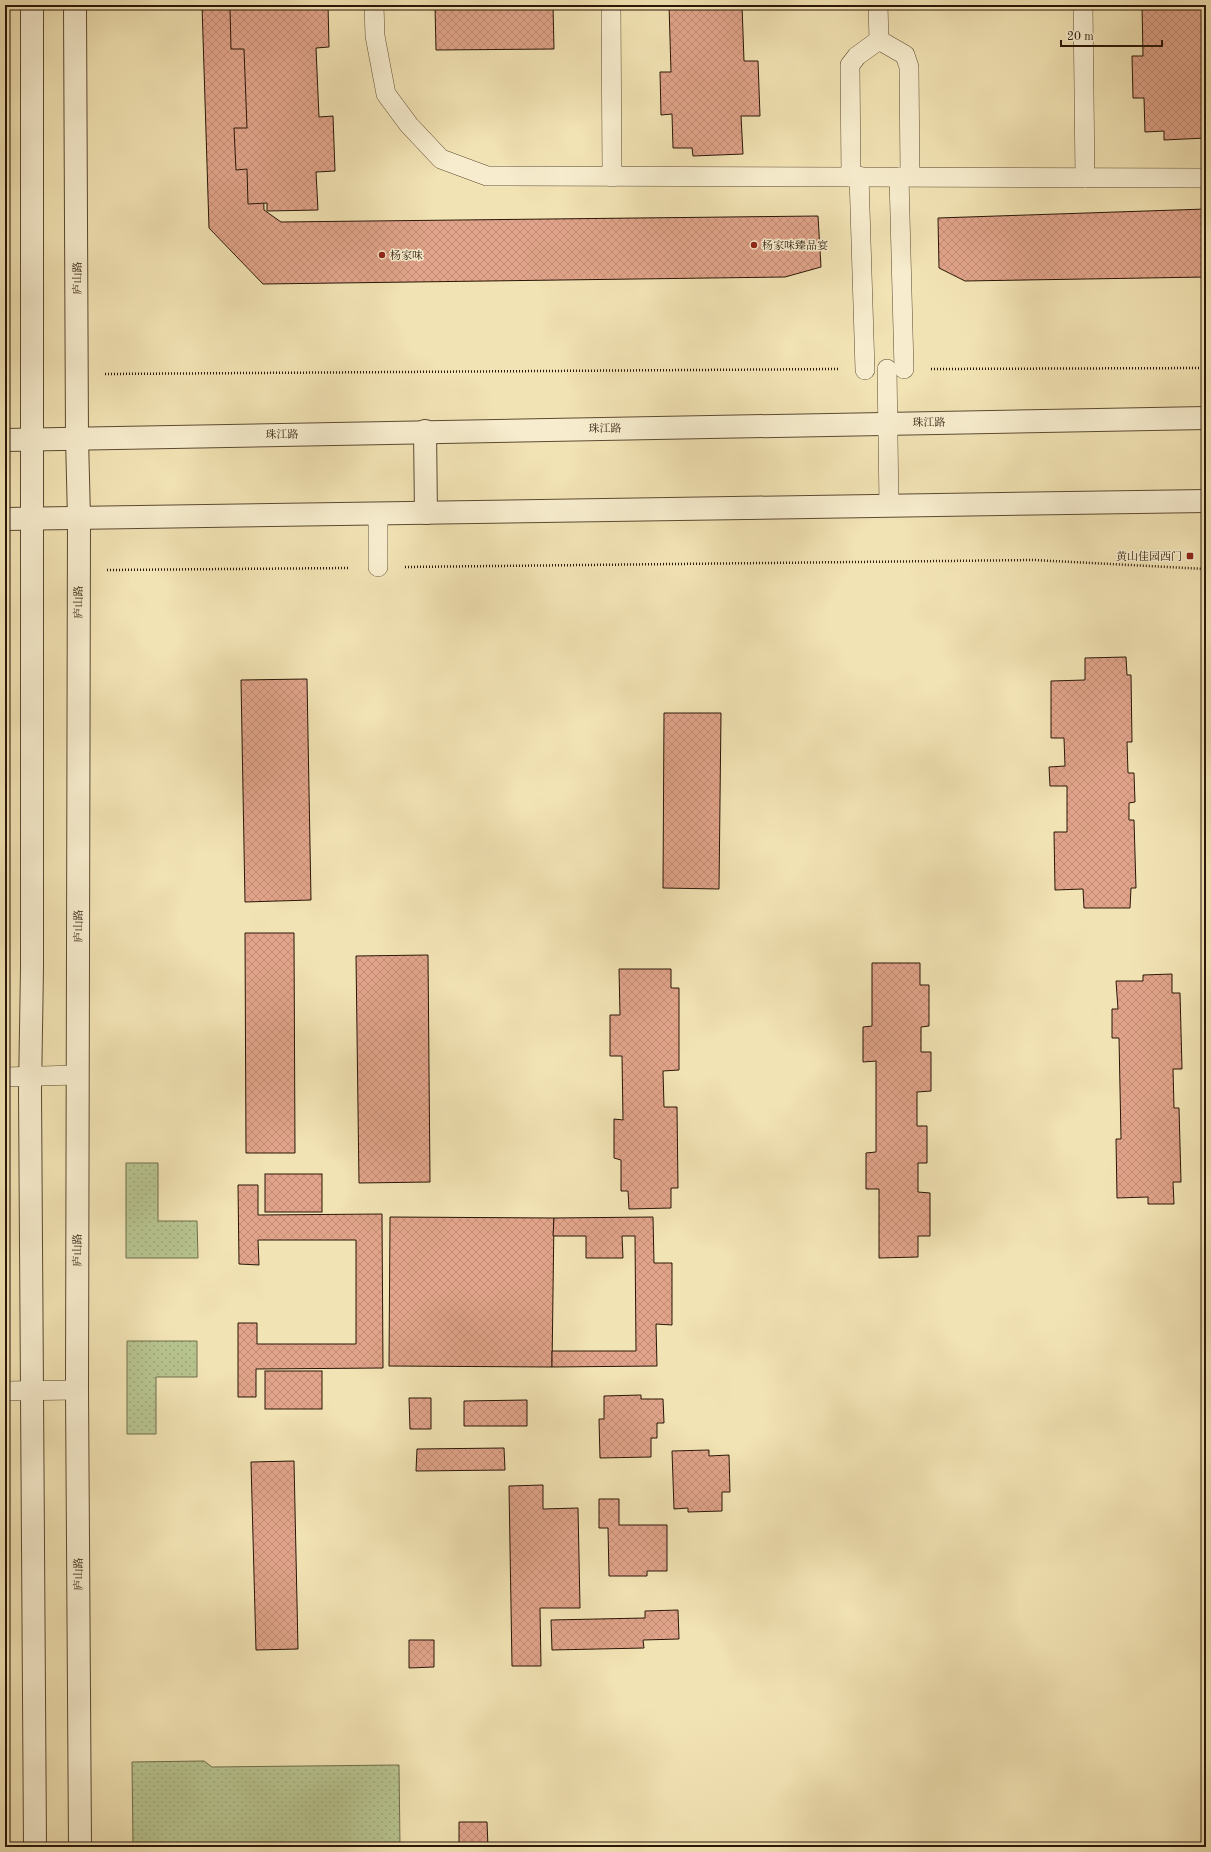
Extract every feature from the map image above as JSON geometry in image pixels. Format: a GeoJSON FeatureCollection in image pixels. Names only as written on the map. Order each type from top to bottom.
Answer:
{"type":"FeatureCollection","features":[{"type":"Feature","properties":{"kind":"street"},"geometry":{"type":"LineString","coordinates":[[32,5],[33,519],[31,1077],[35,1847]]}},
{"type":"Feature","properties":{"kind":"street","name":"庐山路"},"geometry":{"type":"LineString","coordinates":[[75,5],[77,438],[79,518],[77,1390],[80,1847]]}},
{"type":"Feature","properties":{"kind":"street","name":"珠江路"},"geometry":{"type":"LineString","coordinates":[[5,440],[1206,418]]}},
{"type":"Feature","properties":{"kind":"street"},"geometry":{"type":"LineString","coordinates":[[425,432],[426,513]]}},
{"type":"Feature","properties":{"kind":"street"},"geometry":{"type":"LineString","coordinates":[[5,519],[1206,501]]}},
{"type":"Feature","properties":{"kind":"lane"},"geometry":{"type":"LineString","coordinates":[[374,5],[374,36],[386,94],[409,125],[441,159],[487,176],[1206,178]]}},
{"type":"Feature","properties":{"kind":"lane"},"geometry":{"type":"LineString","coordinates":[[611,5],[612,176]]}},
{"type":"Feature","properties":{"kind":"lane"},"geometry":{"type":"LineString","coordinates":[[878,5],[879,40]]}},
{"type":"Feature","properties":{"kind":"lane"},"geometry":{"type":"LineString","coordinates":[[1083,5],[1084,178]]}},
{"type":"Feature","properties":{"kind":"lane"},"geometry":{"type":"LineString","coordinates":[[866,370],[850,65],[857,56],[879,40]]}},
{"type":"Feature","properties":{"kind":"lane"},"geometry":{"type":"LineString","coordinates":[[879,40],[905,55],[910,67],[895,369],[888,423],[889,505]]}},
{"type":"Feature","properties":{"kind":"lane"},"geometry":{"type":"LineString","coordinates":[[378,514],[378,567]]}},
{"type":"Feature","properties":{"kind":"lane"},"geometry":{"type":"LineString","coordinates":[[5,1077],[77,1075]]}},
{"type":"Feature","properties":{"kind":"lane"},"geometry":{"type":"LineString","coordinates":[[5,1391],[77,1390]]}},
{"type":"Feature","properties":{"kind":"path"},"geometry":{"type":"LineString","coordinates":[[895,369],[1206,368]]}},
{"type":"Feature","properties":{"kind":"path"},"geometry":{"type":"LineString","coordinates":[[77,374],[866,370]]}},
{"type":"Feature","properties":{"kind":"path"},"geometry":{"type":"LineString","coordinates":[[78,571],[1034,560],[1206,569]]}},
{"type":"Feature","properties":{"kind":"green space"},"geometry":{"type":"Polygon","coordinates":[[[126,1163],[158,1163],[158,1221],[197,1221],[198,1258],[126,1258],[126,1163]]]}},
{"type":"Feature","properties":{"kind":"green space"},"geometry":{"type":"Polygon","coordinates":[[[127,1341],[197,1341],[197,1377],[156,1377],[156,1434],[127,1434],[127,1341]]]}},
{"type":"Feature","properties":{"kind":"green space"},"geometry":{"type":"Polygon","coordinates":[[[204,1761],[212,1767],[399,1765],[400,1847],[133,1847],[132,1762],[204,1761]]]}},
{"type":"Feature","properties":{"kind":"building"},"geometry":{"type":"Polygon","coordinates":[[[202,5],[258,5],[264,210],[281,222],[818,216],[821,267],[785,277],[263,284],[209,228],[202,5]]]}},
{"type":"Feature","properties":{"kind":"building"},"geometry":{"type":"Polygon","coordinates":[[[246,5],[328,5],[329,47],[316,48],[319,117],[333,116],[335,171],[316,172],[318,210],[267,211],[267,203],[248,204],[247,169],[236,170],[234,128],[247,128],[244,49],[231,49],[230,8],[246,7],[246,5]]]}},
{"type":"Feature","properties":{"kind":"building"},"geometry":{"type":"Polygon","coordinates":[[[435,5],[553,5],[554,49],[436,50],[435,5]]]}},
{"type":"Feature","properties":{"kind":"building"},"geometry":{"type":"Polygon","coordinates":[[[669,5],[742,5],[744,61],[758,61],[760,116],[741,116],[743,154],[693,156],[692,148],[673,148],[672,114],[661,115],[660,72],[671,72],[669,5]]]}},
{"type":"Feature","properties":{"kind":"building"},"geometry":{"type":"Polygon","coordinates":[[[1142,5],[1206,5],[1206,138],[1164,140],[1164,131],[1145,132],[1144,98],[1133,98],[1132,56],[1143,56],[1142,5]]]}},
{"type":"Feature","properties":{"kind":"building"},"geometry":{"type":"Polygon","coordinates":[[[1206,209],[1206,277],[965,281],[939,268],[938,218],[1206,209]]]}},
{"type":"Feature","properties":{"kind":"building"},"geometry":{"type":"Polygon","coordinates":[[[1126,657],[1127,675],[1131,675],[1132,742],[1127,742],[1128,773],[1134,773],[1135,802],[1129,803],[1129,820],[1134,820],[1136,888],[1131,888],[1130,908],[1084,908],[1083,889],[1055,890],[1054,832],[1067,832],[1067,786],[1050,786],[1049,767],[1065,766],[1064,738],[1051,738],[1051,681],[1085,680],[1085,658],[1126,657]]]}},
{"type":"Feature","properties":{"kind":"building"},"geometry":{"type":"Polygon","coordinates":[[[307,679],[311,900],[245,902],[241,680],[307,679]]]}},
{"type":"Feature","properties":{"kind":"building"},"geometry":{"type":"Polygon","coordinates":[[[664,713],[721,713],[719,889],[663,888],[664,713]]]}},
{"type":"Feature","properties":{"kind":"building"},"geometry":{"type":"Polygon","coordinates":[[[245,933],[294,933],[295,1153],[246,1153],[245,933]]]}},
{"type":"Feature","properties":{"kind":"building"},"geometry":{"type":"Polygon","coordinates":[[[428,955],[430,1182],[359,1183],[356,956],[428,955]]]}},
{"type":"Feature","properties":{"kind":"building"},"geometry":{"type":"Polygon","coordinates":[[[872,963],[920,963],[920,985],[929,985],[929,1026],[921,1027],[921,1052],[931,1052],[931,1091],[917,1092],[917,1126],[927,1126],[927,1163],[918,1163],[918,1192],[930,1193],[930,1236],[918,1236],[918,1257],[879,1258],[879,1189],[866,1189],[866,1153],[876,1152],[876,1061],[863,1062],[863,1027],[872,1026],[872,963]]]}},
{"type":"Feature","properties":{"kind":"building"},"geometry":{"type":"Polygon","coordinates":[[[619,969],[671,969],[671,988],[679,988],[679,1070],[663,1071],[664,1107],[677,1107],[678,1188],[671,1188],[671,1208],[629,1209],[628,1191],[621,1191],[621,1160],[614,1158],[614,1119],[623,1120],[622,1056],[610,1056],[610,1015],[620,1015],[619,969]]]}},
{"type":"Feature","properties":{"kind":"building"},"geometry":{"type":"Polygon","coordinates":[[[1172,974],[1172,993],[1180,993],[1182,1069],[1173,1069],[1174,1108],[1179,1108],[1181,1182],[1173,1182],[1174,1204],[1148,1204],[1148,1197],[1117,1198],[1116,1139],[1121,1139],[1119,1038],[1112,1038],[1112,1009],[1118,1009],[1116,981],[1143,981],[1143,975],[1172,974]]]}},
{"type":"Feature","properties":{"kind":"building"},"geometry":{"type":"Polygon","coordinates":[[[265,1174],[322,1174],[322,1212],[265,1212],[265,1174]]]}},
{"type":"Feature","properties":{"kind":"building"},"geometry":{"type":"Polygon","coordinates":[[[238,1185],[258,1185],[258,1215],[382,1214],[383,1368],[256,1369],[256,1397],[238,1397],[238,1323],[257,1323],[257,1344],[356,1344],[356,1240],[258,1240],[259,1265],[239,1264],[238,1185]]]}},
{"type":"Feature","properties":{"kind":"building"},"geometry":{"type":"Polygon","coordinates":[[[390,1217],[554,1218],[552,1367],[389,1366],[390,1217]]]}},
{"type":"Feature","properties":{"kind":"building"},"geometry":{"type":"Polygon","coordinates":[[[653,1217],[654,1263],[672,1263],[672,1325],[656,1324],[657,1366],[552,1367],[552,1351],[636,1351],[635,1236],[622,1236],[623,1258],[586,1258],[586,1236],[553,1236],[554,1218],[653,1217]]]}},
{"type":"Feature","properties":{"kind":"building"},"geometry":{"type":"Polygon","coordinates":[[[265,1371],[322,1371],[322,1409],[265,1409],[265,1371]]]}},
{"type":"Feature","properties":{"kind":"building"},"geometry":{"type":"Polygon","coordinates":[[[641,1395],[641,1399],[663,1399],[664,1423],[657,1423],[657,1438],[651,1438],[651,1457],[600,1458],[599,1419],[604,1419],[604,1396],[641,1395]]]}},
{"type":"Feature","properties":{"kind":"building"},"geometry":{"type":"Polygon","coordinates":[[[409,1398],[431,1398],[431,1429],[410,1429],[409,1398]]]}},
{"type":"Feature","properties":{"kind":"building"},"geometry":{"type":"Polygon","coordinates":[[[527,1400],[527,1426],[464,1426],[464,1401],[527,1400]]]}},
{"type":"Feature","properties":{"kind":"building"},"geometry":{"type":"Polygon","coordinates":[[[504,1448],[505,1470],[416,1471],[417,1449],[504,1448]]]}},
{"type":"Feature","properties":{"kind":"building"},"geometry":{"type":"Polygon","coordinates":[[[709,1450],[709,1456],[729,1455],[730,1492],[722,1492],[722,1511],[688,1512],[688,1508],[674,1509],[672,1451],[709,1450]]]}},
{"type":"Feature","properties":{"kind":"building"},"geometry":{"type":"Polygon","coordinates":[[[294,1461],[298,1649],[256,1650],[251,1462],[294,1461]]]}},
{"type":"Feature","properties":{"kind":"building"},"geometry":{"type":"Polygon","coordinates":[[[543,1485],[543,1509],[578,1508],[580,1608],[540,1608],[541,1666],[512,1666],[509,1486],[543,1485]]]}},
{"type":"Feature","properties":{"kind":"building"},"geometry":{"type":"Polygon","coordinates":[[[599,1499],[619,1499],[619,1525],[667,1525],[667,1571],[647,1571],[647,1576],[609,1576],[608,1528],[599,1528],[599,1499]]]}},
{"type":"Feature","properties":{"kind":"building"},"geometry":{"type":"Polygon","coordinates":[[[678,1610],[679,1639],[643,1640],[644,1648],[552,1650],[551,1620],[645,1618],[645,1611],[678,1610]]]}},
{"type":"Feature","properties":{"kind":"building"},"geometry":{"type":"Polygon","coordinates":[[[409,1640],[434,1640],[434,1667],[409,1668],[409,1640]]]}},
{"type":"Feature","properties":{"kind":"building"},"geometry":{"type":"Polygon","coordinates":[[[459,1822],[487,1822],[488,1847],[459,1847],[459,1822]]]}},
{"type":"Feature","properties":{"kind":"place","name":"杨家味臻品宴"},"geometry":{"type":"Point","coordinates":[754,245]}},
{"type":"Feature","properties":{"kind":"place","name":"杨家味"},"geometry":{"type":"Point","coordinates":[382,255]}},
{"type":"Feature","properties":{"kind":"place","name":"黄山佳园西门"},"geometry":{"type":"Point","coordinates":[1190,556]}}]}
